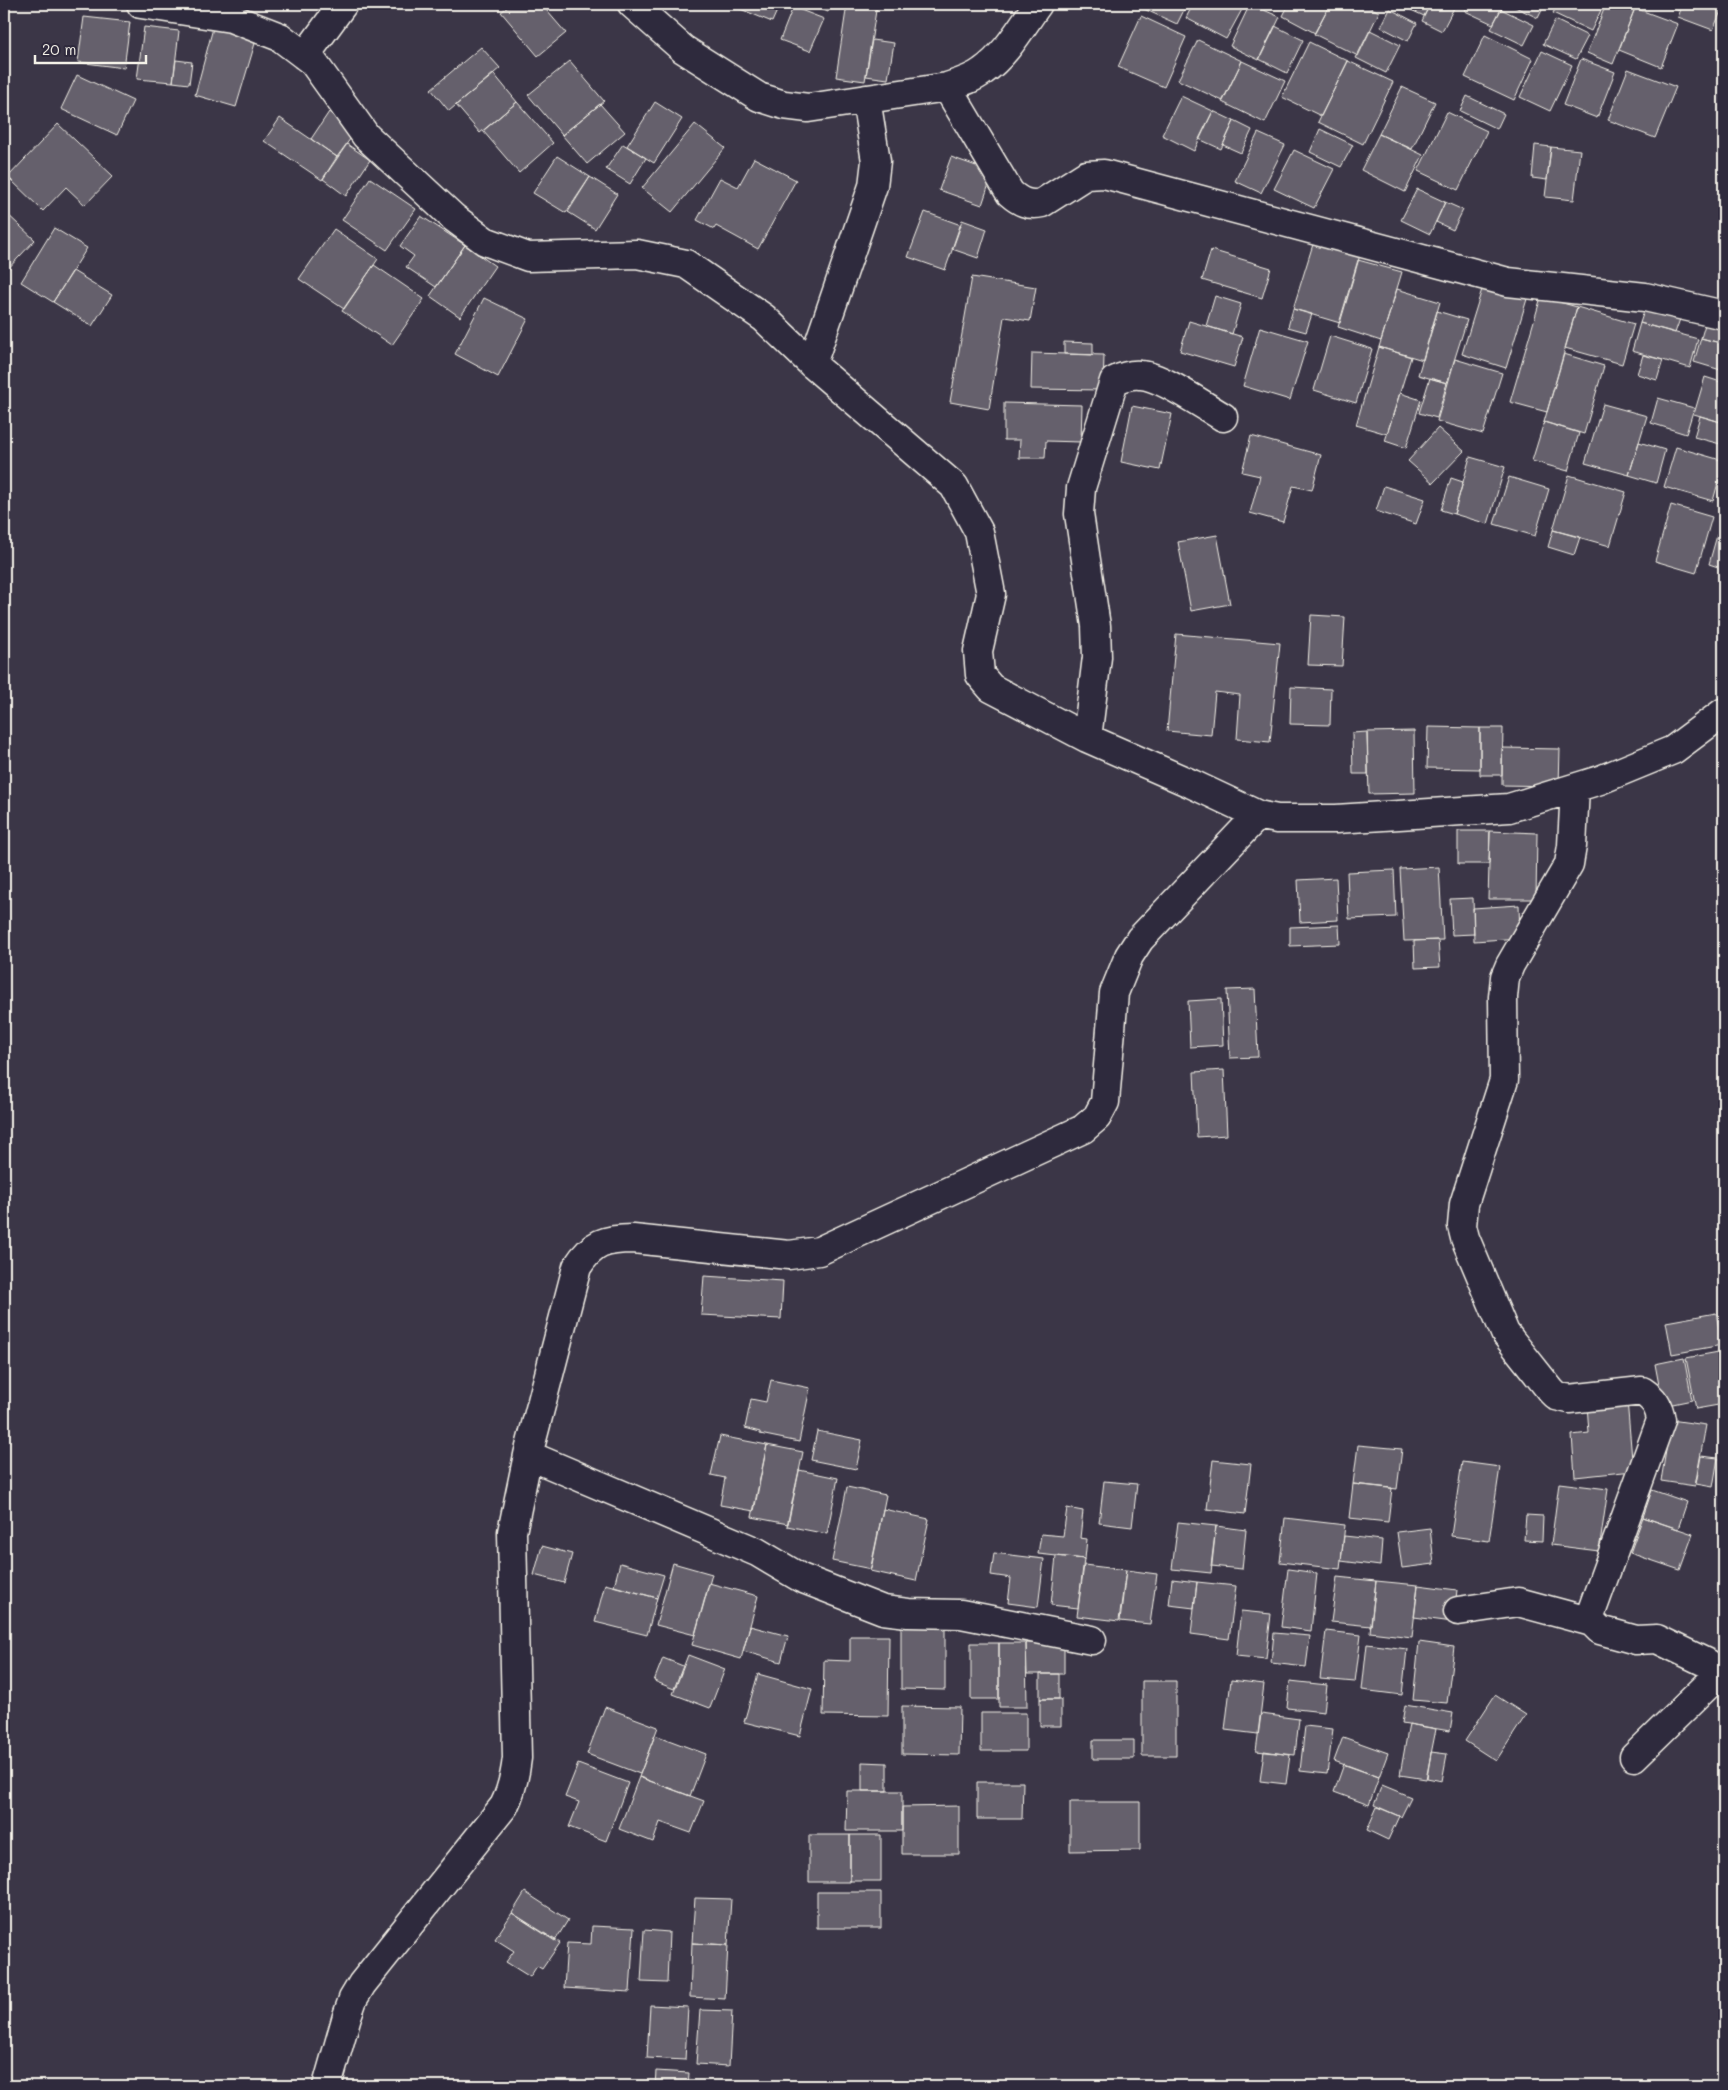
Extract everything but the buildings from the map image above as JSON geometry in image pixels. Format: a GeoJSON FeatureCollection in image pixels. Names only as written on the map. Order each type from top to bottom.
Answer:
{"type":"FeatureCollection","features":[{"type":"Feature","properties":{"kind":"street"},"geometry":{"type":"LineString","coordinates":[[142,4],[231,18],[280,37],[313,62],[366,136],[454,218],[485,240],[528,257],[637,254],[686,264],[764,318],[812,364],[954,486],[979,532],[991,594],[978,651],[980,675],[991,688],[1087,738],[1258,815],[1277,819],[1336,819],[1509,808],[1600,780],[1673,750],[1724,712]]}},
{"type":"Feature","properties":{"kind":"street"},"geometry":{"type":"LineString","coordinates":[[305,56],[343,4]]}},
{"type":"Feature","properties":{"kind":"street"},"geometry":{"type":"LineString","coordinates":[[632,4],[683,49],[759,97],[784,105],[808,108],[947,87],[982,72],[996,61],[1038,4]]}},
{"type":"Feature","properties":{"kind":"street"},"geometry":{"type":"LineString","coordinates":[[947,87],[1010,193],[1024,203],[1033,205],[1042,203],[1086,175],[1104,174],[1508,282],[1645,297],[1724,315]]}},
{"type":"Feature","properties":{"kind":"street"},"geometry":{"type":"LineString","coordinates":[[812,364],[873,186],[876,161],[866,99]]}},
{"type":"Feature","properties":{"kind":"street"},"geometry":{"type":"LineString","coordinates":[[1087,738],[1097,650],[1096,626],[1079,514],[1081,488],[1114,381],[1124,376],[1142,374],[1160,381],[1223,416]]}},
{"type":"Feature","properties":{"kind":"street"},"geometry":{"type":"LineString","coordinates":[[1575,788],[1572,856],[1505,976],[1503,997],[1504,1080],[1464,1204],[1462,1226],[1464,1238],[1505,1333],[1556,1396],[1569,1399],[1642,1391],[1652,1397],[1659,1408],[1661,1420],[1592,1613],[1592,1622]]}},
{"type":"Feature","properties":{"kind":"street"},"geometry":{"type":"LineString","coordinates":[[327,2086],[353,1999],[362,1984],[504,1806],[511,1792],[516,1774],[517,1758],[512,1532],[528,1455],[577,1267],[593,1248],[604,1241],[633,1239],[789,1255],[819,1251],[1083,1129],[1097,1117],[1105,1102],[1114,993],[1128,956],[1140,939],[1258,815]]}},
{"type":"Feature","properties":{"kind":"street"},"geometry":{"type":"LineString","coordinates":[[528,1455],[758,1552],[801,1578],[883,1610],[908,1614],[961,1614],[1092,1640]]}},
{"type":"Feature","properties":{"kind":"street"},"geometry":{"type":"LineString","coordinates":[[1458,1612],[1518,1602],[1592,1622],[1600,1630],[1636,1640],[1657,1639],[1710,1664],[1714,1671],[1714,1679],[1634,1757]]}}]}
